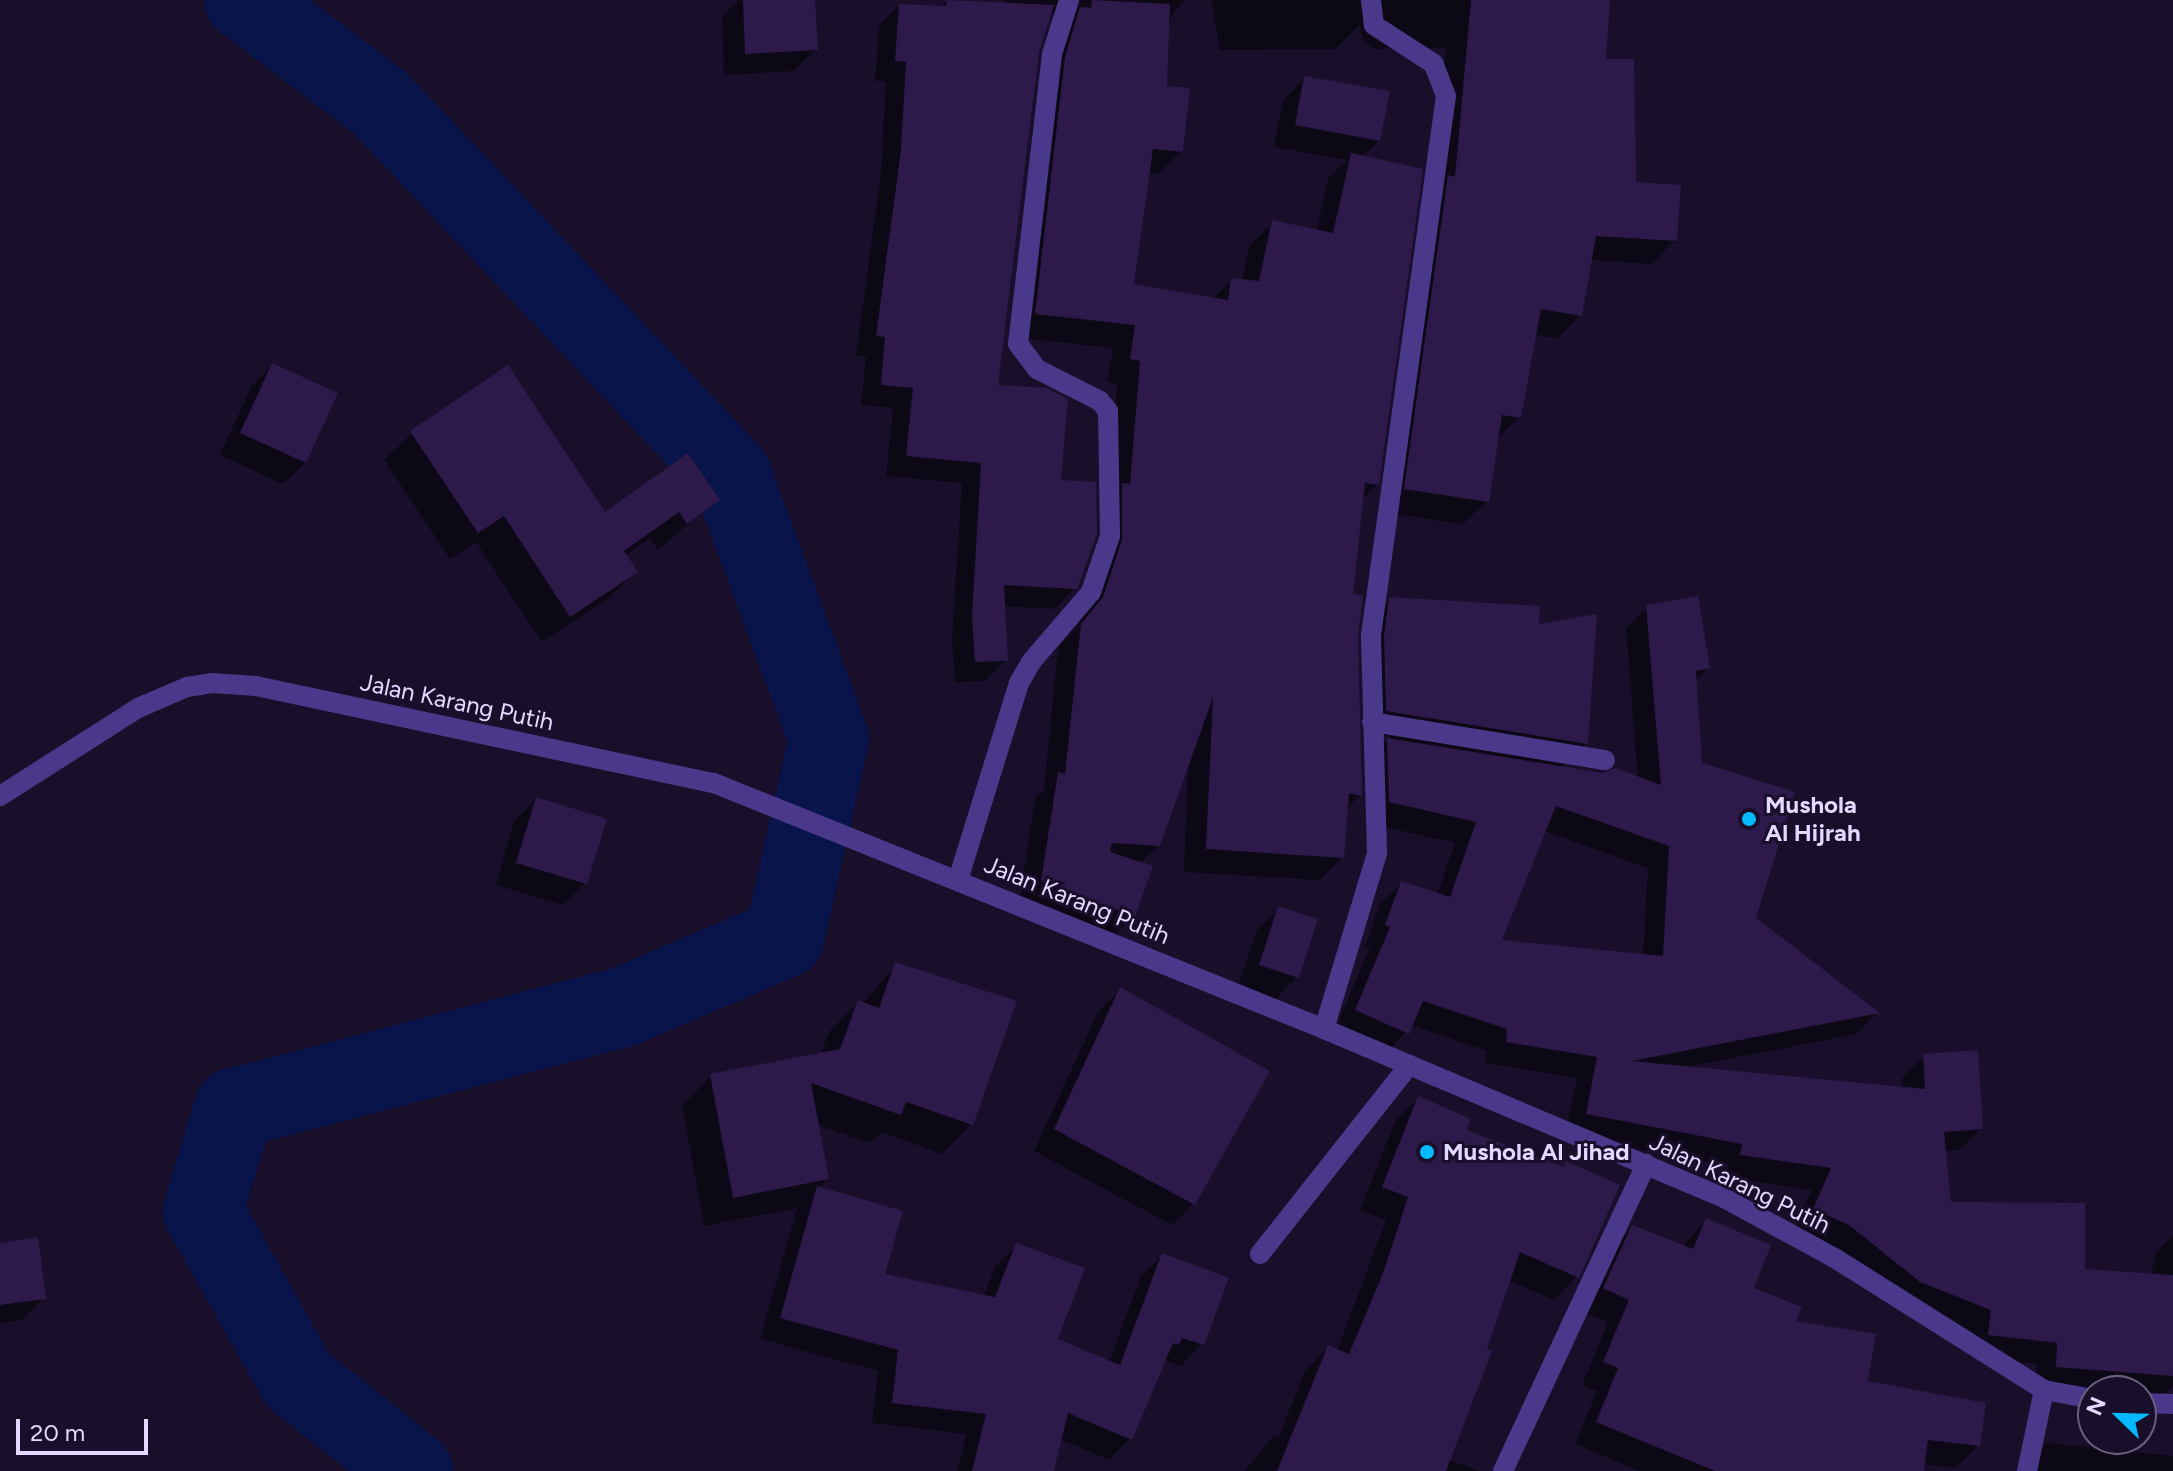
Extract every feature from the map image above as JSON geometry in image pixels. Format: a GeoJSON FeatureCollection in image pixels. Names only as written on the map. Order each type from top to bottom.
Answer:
{"type":"FeatureCollection","features":[{"type":"Feature","properties":{"kind":"street"},"geometry":{"type":"LineString","coordinates":[[958,880],[1019,683],[1031,662],[1091,592],[1110,536],[1108,411],[1100,401],[1037,369],[1018,344],[1052,54],[1069,0]]}},
{"type":"Feature","properties":{"kind":"street"},"geometry":{"type":"LineString","coordinates":[[1324,1029],[1377,853],[1371,635],[1446,96],[1434,64],[1374,25],[1371,0]]}},
{"type":"Feature","properties":{"kind":"street","name":"Jalan Karang Putih"},"geometry":{"type":"LineString","coordinates":[[0,796],[138,708],[187,687],[212,683],[256,686],[714,783],[1324,1029],[1510,1111],[1726,1199],[1833,1257],[2044,1390],[2077,1396]]}},
{"type":"Feature","properties":{"kind":"street"},"geometry":{"type":"LineString","coordinates":[[1372,722],[1605,760]]}},
{"type":"Feature","properties":{"kind":"street"},"geometry":{"type":"LineString","coordinates":[[1260,1254],[1409,1065]]}},
{"type":"Feature","properties":{"kind":"street"},"geometry":{"type":"LineString","coordinates":[[1503,1471],[1646,1164]]}},
{"type":"Feature","properties":{"kind":"street"},"geometry":{"type":"LineString","coordinates":[[2027,1471],[2044,1390]]}},
{"type":"Feature","properties":{"kind":"building"},"geometry":{"type":"Polygon","coordinates":[[[743,0],[815,0],[818,50],[745,54],[743,0]]]}},
{"type":"Feature","properties":{"kind":"building"},"geometry":{"type":"Polygon","coordinates":[[[947,0],[1054,5],[1039,52],[998,385],[1047,388],[1068,399],[1061,480],[1096,482],[1097,534],[1077,589],[1004,585],[1008,661],[975,662],[972,616],[981,463],[906,456],[913,388],[881,385],[885,337],[876,336],[901,150],[906,62],[895,61],[899,4],[946,6],[947,0]]]}},
{"type":"Feature","properties":{"kind":"building"},"geometry":{"type":"Polygon","coordinates":[[[1092,0],[1170,4],[1167,86],[1190,88],[1183,152],[1153,149],[1134,284],[1228,300],[1231,278],[1259,281],[1272,220],[1333,233],[1351,153],[1423,169],[1379,485],[1365,483],[1353,594],[1363,595],[1358,635],[1362,796],[1349,793],[1344,858],[1206,849],[1213,697],[1160,846],[1112,843],[1110,852],[1153,866],[1135,917],[1041,881],[1058,772],[1065,774],[1081,624],[1103,597],[1122,540],[1122,483],[1130,484],[1140,361],[1130,359],[1135,325],[1035,314],[1065,57],[1080,7],[1091,8],[1092,0]]]}},
{"type":"Feature","properties":{"kind":"building"},"geometry":{"type":"Polygon","coordinates":[[[1471,0],[1610,0],[1606,59],[1634,59],[1636,182],[1681,185],[1677,241],[1596,236],[1582,316],[1541,309],[1521,418],[1502,415],[1489,502],[1404,489],[1448,175],[1455,177],[1471,0]]]}},
{"type":"Feature","properties":{"kind":"building"},"geometry":{"type":"Polygon","coordinates":[[[1304,76],[1390,91],[1380,141],[1295,125],[1304,76]]]}},
{"type":"Feature","properties":{"kind":"building"},"geometry":{"type":"Polygon","coordinates":[[[272,363],[338,393],[306,463],[240,433],[272,363]]]}},
{"type":"Feature","properties":{"kind":"building"},"geometry":{"type":"Polygon","coordinates":[[[508,365],[605,512],[688,453],[720,500],[687,524],[679,512],[624,551],[638,572],[570,617],[504,516],[478,533],[410,431],[508,365]]]}},
{"type":"Feature","properties":{"kind":"building"},"geometry":{"type":"Polygon","coordinates":[[[1698,596],[1710,668],[1696,671],[1702,763],[1795,792],[1756,918],[1880,1013],[1632,1061],[1925,1089],[1923,1054],[1978,1050],[1983,1129],[1944,1132],[1951,1202],[2085,1203],[2085,1269],[2173,1275],[2173,1376],[2056,1367],[2057,1343],[1988,1335],[1991,1310],[1920,1282],[1849,1225],[1813,1209],[1831,1168],[1740,1155],[1742,1144],[1586,1114],[1597,1057],[1506,1042],[1507,1029],[1423,1001],[1409,1034],[1355,1010],[1390,927],[1385,925],[1401,881],[1450,897],[1476,822],[1389,802],[1387,738],[1603,773],[1615,768],[1661,785],[1646,605],[1698,596]],[[1556,806],[1502,940],[1663,956],[1669,846],[1556,806]]]}},
{"type":"Feature","properties":{"kind":"building"},"geometry":{"type":"Polygon","coordinates":[[[1389,597],[1540,606],[1539,624],[1597,614],[1588,744],[1386,711],[1384,636],[1389,597]]]}},
{"type":"Feature","properties":{"kind":"building"},"geometry":{"type":"Polygon","coordinates":[[[536,797],[607,819],[587,884],[516,863],[536,797]]]}},
{"type":"Feature","properties":{"kind":"building"},"geometry":{"type":"Polygon","coordinates":[[[1278,906],[1318,919],[1299,978],[1259,965],[1278,906]]]}},
{"type":"Feature","properties":{"kind":"building"},"geometry":{"type":"Polygon","coordinates":[[[895,962],[1017,1001],[973,1125],[906,1102],[901,1115],[811,1083],[829,1179],[733,1198],[710,1074],[840,1049],[858,1000],[879,1008],[895,962]]]}},
{"type":"Feature","properties":{"kind":"building"},"geometry":{"type":"Polygon","coordinates":[[[1120,987],[1270,1071],[1195,1205],[1054,1129],[1120,987]]]}},
{"type":"Feature","properties":{"kind":"building"},"geometry":{"type":"Polygon","coordinates":[[[1418,1096],[1471,1119],[1466,1130],[1564,1167],[1566,1161],[1620,1185],[1579,1278],[1520,1252],[1487,1349],[1492,1351],[1446,1471],[1277,1471],[1328,1345],[1349,1354],[1383,1273],[1408,1197],[1382,1187],[1418,1096]]]}},
{"type":"Feature","properties":{"kind":"building"},"geometry":{"type":"Polygon","coordinates":[[[817,1186],[903,1211],[885,1274],[995,1297],[1016,1243],[1085,1268],[1058,1339],[1120,1365],[1162,1253],[1229,1278],[1204,1345],[1182,1338],[1179,1345],[1173,1343],[1132,1440],[1068,1413],[1054,1471],[972,1471],[986,1414],[892,1403],[898,1350],[780,1318],[817,1186]]]}},
{"type":"Feature","properties":{"kind":"building"},"geometry":{"type":"Polygon","coordinates":[[[1706,1218],[1771,1245],[1754,1288],[1802,1307],[1796,1321],[1876,1334],[1868,1381],[1986,1403],[1980,1446],[1928,1440],[1924,1471],[1715,1471],[1596,1422],[1618,1368],[1603,1362],[1629,1300],[1603,1288],[1632,1225],[1693,1249],[1706,1218]]]}},
{"type":"Feature","properties":{"kind":"building"},"geometry":{"type":"Polygon","coordinates":[[[38,1237],[46,1299],[0,1305],[0,1243],[38,1237]]]}},
{"type":"Feature","properties":{"kind":"waterway"},"geometry":{"type":"LineString","coordinates":[[244,0],[380,103],[731,474],[829,739],[784,938],[623,1007],[234,1108],[203,1211],[298,1380],[413,1471]]}},
{"type":"Feature","properties":{"kind":"place","name":"Mushola Al Hijrah"},"geometry":{"type":"Point","coordinates":[1749,819]}},
{"type":"Feature","properties":{"kind":"place","name":"Mushola Al Jihad"},"geometry":{"type":"Point","coordinates":[1427,1152]}}]}
